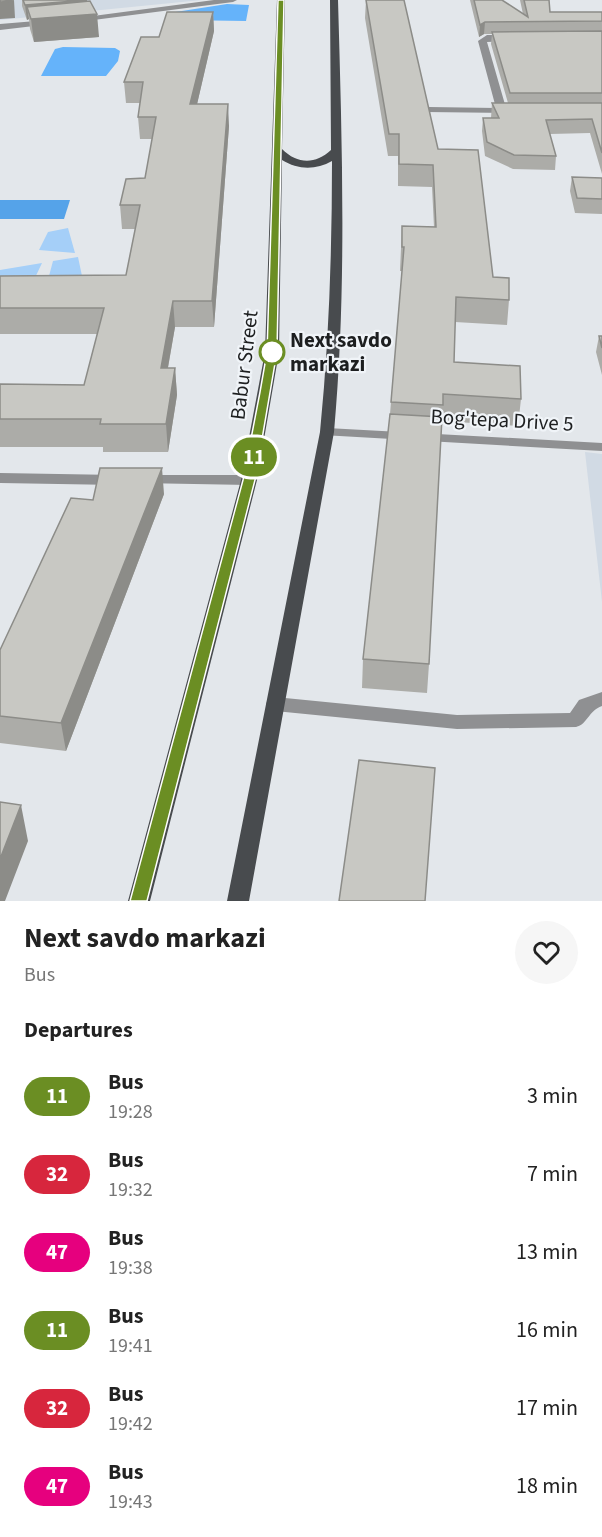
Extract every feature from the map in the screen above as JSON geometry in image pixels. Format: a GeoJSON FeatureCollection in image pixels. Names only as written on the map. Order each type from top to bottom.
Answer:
{"type":"FeatureCollection","features":[{"type":"Feature","properties":{"kind":"main road","name":"Babur Street"},"geometry":{"type":"LineString","coordinates":[[139,901],[249,480],[272,352],[281,0]]}},
{"type":"Feature","properties":{"kind":"main road"},"geometry":{"type":"LineString","coordinates":[[237,901],[327,432],[336,300],[337,152],[334,0]]}},
{"type":"Feature","properties":{"kind":"main road"},"geometry":{"type":"LineString","coordinates":[[278,150],[285,159],[294,164],[308,165],[328,160],[337,152]]}},
{"type":"Feature","properties":{"kind":"street"},"geometry":{"type":"LineString","coordinates":[[68,21],[233,0]]}},
{"type":"Feature","properties":{"kind":"street"},"geometry":{"type":"LineString","coordinates":[[0,27],[56,22]]}},
{"type":"Feature","properties":{"kind":"street"},"geometry":{"type":"LineString","coordinates":[[502,111],[482,40],[521,38]]}},
{"type":"Feature","properties":{"kind":"street"},"geometry":{"type":"LineString","coordinates":[[429,110],[524,111]]}},
{"type":"Feature","properties":{"kind":"street","name":"Bog'tepa Drive 5"},"geometry":{"type":"LineString","coordinates":[[327,432],[602,447]]}},
{"type":"Feature","properties":{"kind":"street"},"geometry":{"type":"LineString","coordinates":[[0,478],[249,480]]}},
{"type":"Feature","properties":{"kind":"street"},"geometry":{"type":"LineString","coordinates":[[275,704],[468,722],[576,720],[579,710],[585,704],[602,699]]}},
{"type":"Feature","properties":{"kind":"shaded area"},"geometry":{"type":"Polygon","coordinates":[[[0,0],[202,0],[0,20],[0,0]]]}},
{"type":"Feature","properties":{"kind":"shaded area"},"geometry":{"type":"Polygon","coordinates":[[[227,4],[249,5],[246,21],[178,20],[169,13],[227,4]]]}},
{"type":"Feature","properties":{"kind":"shaded area"},"geometry":{"type":"Polygon","coordinates":[[[63,47],[115,48],[120,51],[118,61],[106,76],[41,76],[55,49],[63,47]]]}},
{"type":"Feature","properties":{"kind":"shaded area"},"geometry":{"type":"Polygon","coordinates":[[[0,200],[70,200],[64,219],[0,219],[0,200]]]}},
{"type":"Feature","properties":{"kind":"shaded area"},"geometry":{"type":"Polygon","coordinates":[[[68,228],[75,253],[39,250],[48,232],[68,228]]]}},
{"type":"Feature","properties":{"kind":"shaded area"},"geometry":{"type":"Polygon","coordinates":[[[78,257],[82,276],[49,276],[53,261],[78,257]]]}},
{"type":"Feature","properties":{"kind":"shaded area"},"geometry":{"type":"Polygon","coordinates":[[[42,263],[32,284],[0,284],[0,270],[42,263]]]}},
{"type":"Feature","properties":{"kind":"shaded area"},"geometry":{"type":"Polygon","coordinates":[[[585,452],[602,454],[602,602],[585,452]]]}},
{"type":"Feature","properties":{"kind":"building"},"geometry":{"type":"Polygon","coordinates":[[[23,0],[86,0],[25,5],[23,0]]]}},
{"type":"Feature","properties":{"kind":"building"},"geometry":{"type":"Polygon","coordinates":[[[366,0],[404,0],[438,149],[478,150],[493,277],[509,278],[509,300],[456,297],[454,362],[520,366],[521,399],[443,394],[443,405],[391,402],[404,247],[402,247],[402,226],[436,227],[433,165],[399,164],[399,134],[389,134],[366,0]]]}},
{"type":"Feature","properties":{"kind":"building"},"geometry":{"type":"Polygon","coordinates":[[[474,0],[502,0],[528,17],[524,0],[549,0],[550,12],[602,12],[602,21],[485,22],[480,25],[474,0]]]}},
{"type":"Feature","properties":{"kind":"building"},"geometry":{"type":"Polygon","coordinates":[[[90,1],[97,14],[31,19],[27,7],[90,1]]]}},
{"type":"Feature","properties":{"kind":"building"},"geometry":{"type":"Polygon","coordinates":[[[167,12],[213,12],[190,104],[228,104],[212,301],[173,301],[161,368],[175,368],[166,424],[100,424],[101,419],[0,419],[0,384],[84,385],[104,308],[0,308],[0,276],[126,275],[140,205],[120,205],[126,179],[145,178],[156,117],[138,117],[143,82],[124,82],[141,37],[159,37],[167,12]]]}},
{"type":"Feature","properties":{"kind":"building"},"geometry":{"type":"Polygon","coordinates":[[[602,31],[602,93],[510,93],[492,32],[602,31]]]}},
{"type":"Feature","properties":{"kind":"building"},"geometry":{"type":"Polygon","coordinates":[[[492,103],[602,103],[602,153],[592,119],[546,120],[556,156],[514,155],[487,142],[483,118],[499,118],[492,103]]]}},
{"type":"Feature","properties":{"kind":"building"},"geometry":{"type":"Polygon","coordinates":[[[572,177],[602,178],[602,199],[577,198],[572,177]]]}},
{"type":"Feature","properties":{"kind":"building"},"geometry":{"type":"Polygon","coordinates":[[[390,414],[442,417],[429,664],[363,659],[390,414]]]}},
{"type":"Feature","properties":{"kind":"building"},"geometry":{"type":"Polygon","coordinates":[[[100,468],[162,468],[61,723],[0,716],[0,650],[71,498],[93,500],[100,468]]]}},
{"type":"Feature","properties":{"kind":"building"},"geometry":{"type":"Polygon","coordinates":[[[359,760],[435,768],[425,901],[339,901],[359,760]]]}},
{"type":"Feature","properties":{"kind":"building"},"geometry":{"type":"Polygon","coordinates":[[[0,802],[21,805],[0,859],[0,802]]]}},
{"type":"Feature","properties":{"kind":"bus line","name":"11"},"geometry":{"type":"LineString","coordinates":[[139,901],[249,480],[263,412],[272,352],[281,0]]}},
{"type":"Feature","properties":{"kind":"place","name":"Next savdo markazi"},"geometry":{"type":"Point","coordinates":[272,352]}}]}
